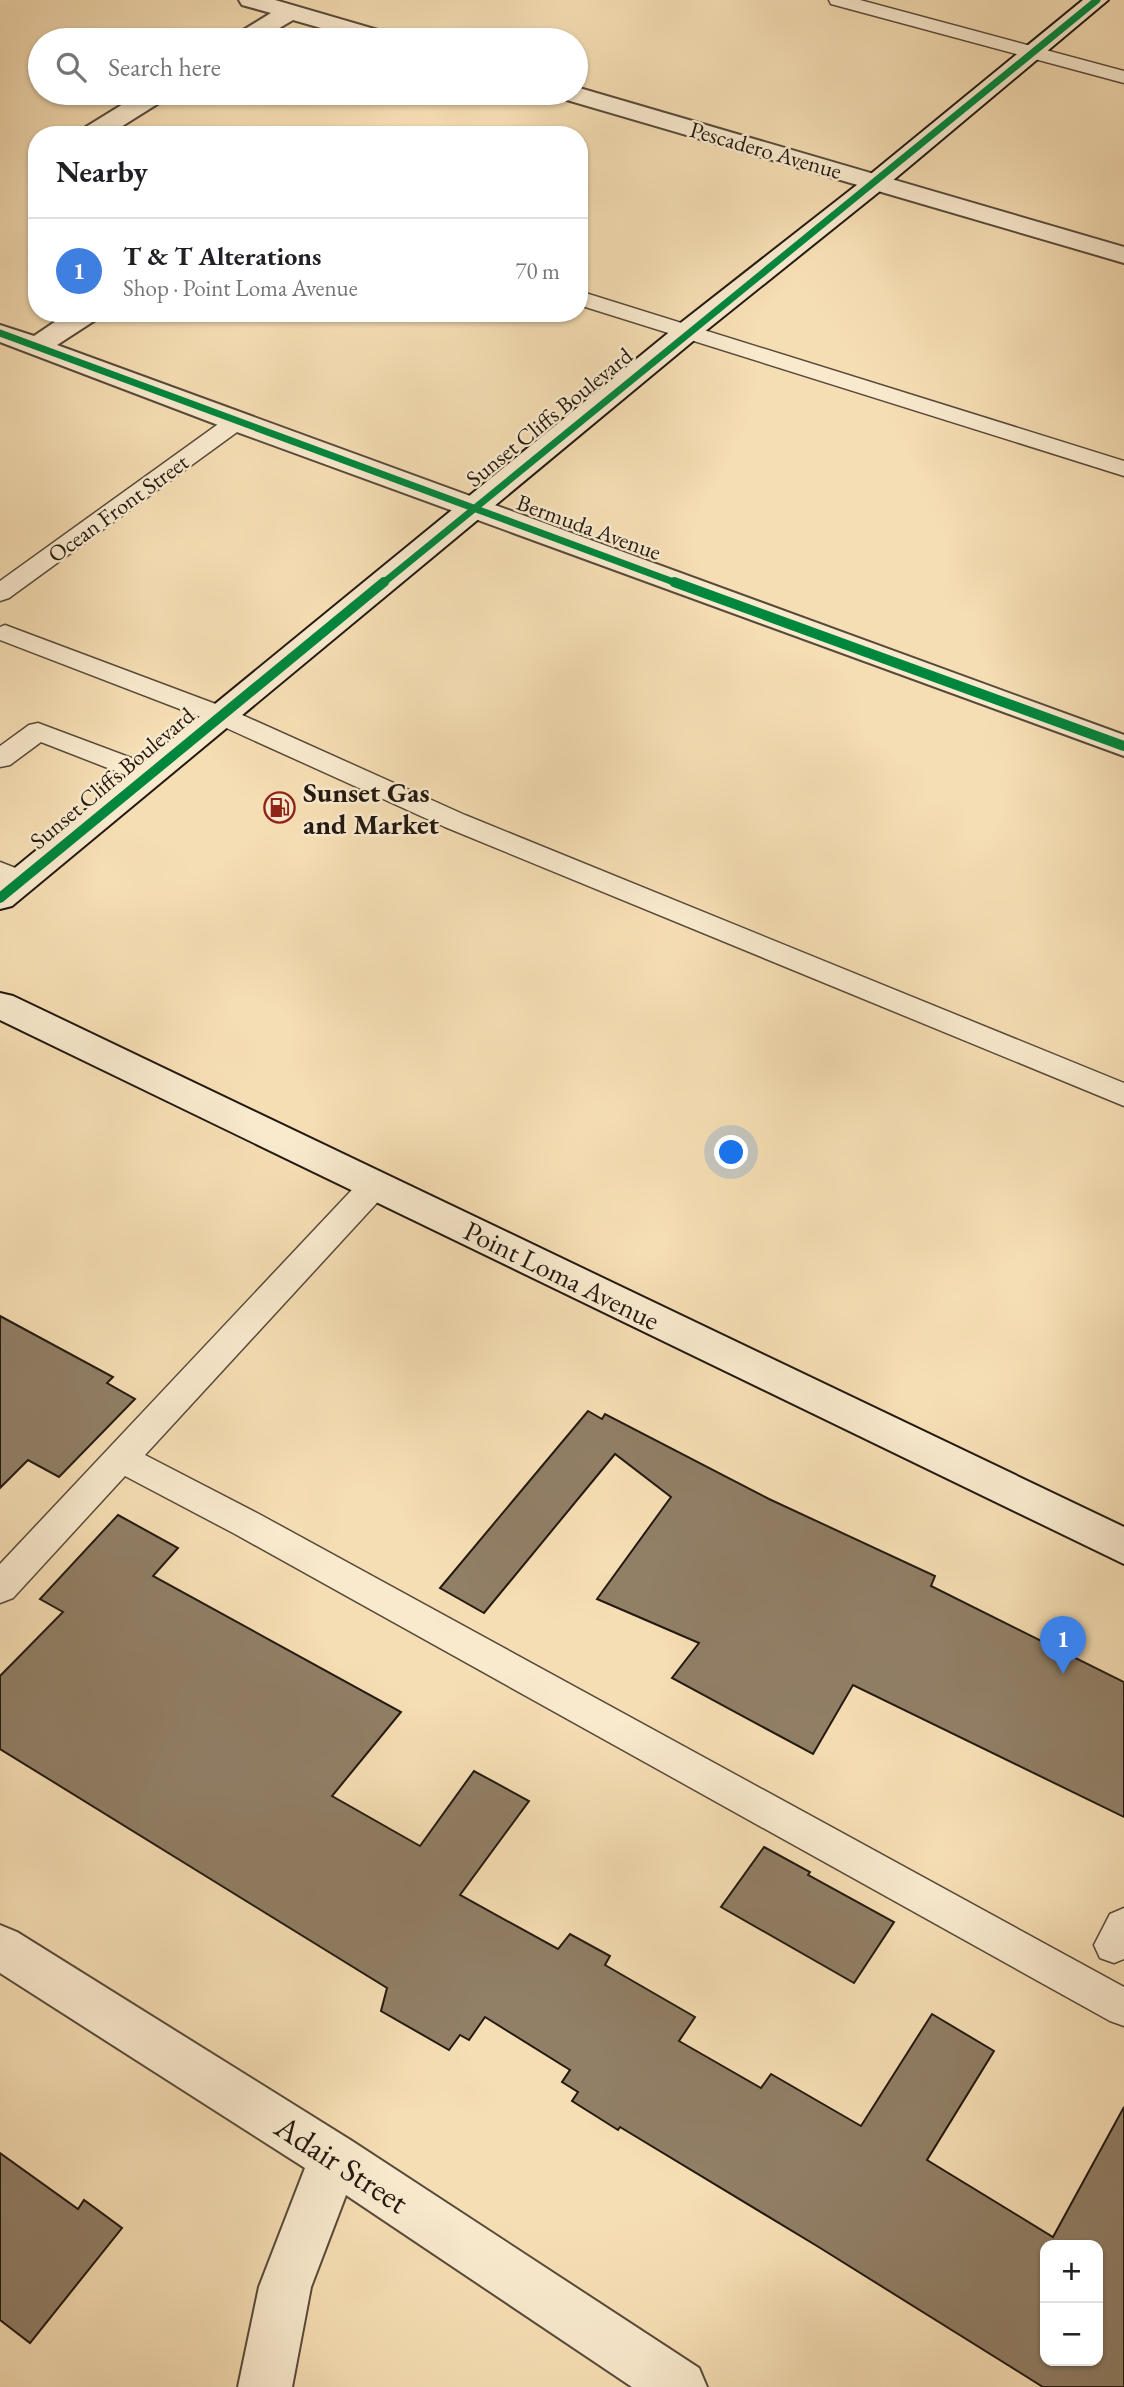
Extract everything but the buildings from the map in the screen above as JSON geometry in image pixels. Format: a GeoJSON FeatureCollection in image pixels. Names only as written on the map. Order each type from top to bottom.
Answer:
{"type":"FeatureCollection","features":[{"type":"Feature","properties":{"kind":"street"},"geometry":{"type":"LineString","coordinates":[[250,0],[345,28]]}},
{"type":"Feature","properties":{"kind":"street","name":"Sunset Cliffs Boulevard"},"geometry":{"type":"LineString","coordinates":[[7,883],[150,775],[688,331],[1097,0]]}},
{"type":"Feature","properties":{"kind":"street"},"geometry":{"type":"LineString","coordinates":[[263,28],[289,12]]}},
{"type":"Feature","properties":{"kind":"street","name":"Pescadero Avenue"},"geometry":{"type":"LineString","coordinates":[[588,98],[1124,255]]}},
{"type":"Feature","properties":{"kind":"street"},"geometry":{"type":"LineString","coordinates":[[105,126],[139,105]]}},
{"type":"Feature","properties":{"kind":"street"},"geometry":{"type":"LineString","coordinates":[[36,347],[74,322]]}},
{"type":"Feature","properties":{"kind":"street","name":"Bermuda Avenue"},"geometry":{"type":"LineString","coordinates":[[0,333],[236,422],[1124,746]]}},
{"type":"Feature","properties":{"kind":"street","name":"Point Loma Avenue"},"geometry":{"type":"LineString","coordinates":[[0,1005],[1124,1547]]}},
{"type":"Feature","properties":{"kind":"street","name":"Adair Street"},"geometry":{"type":"LineString","coordinates":[[0,1947],[334,2158],[680,2387]]}},
{"type":"Feature","properties":{"kind":"street"},"geometry":{"type":"LineString","coordinates":[[265,2387],[285,2287],[334,2158]]}},
{"type":"Feature","properties":{"kind":"lane"},"geometry":{"type":"LineString","coordinates":[[838,0],[1124,77]]}},
{"type":"Feature","properties":{"kind":"lane"},"geometry":{"type":"LineString","coordinates":[[588,301],[1124,470]]}},
{"type":"Feature","properties":{"kind":"lane","name":"Ocean Front Street"},"geometry":{"type":"LineString","coordinates":[[0,593],[236,422]]}},
{"type":"Feature","properties":{"kind":"lane"},"geometry":{"type":"LineString","coordinates":[[2,633],[220,715],[455,821],[1124,1095]]}},
{"type":"Feature","properties":{"kind":"lane"},"geometry":{"type":"LineString","coordinates":[[0,759],[38,731],[150,775]]}},
{"type":"Feature","properties":{"kind":"lane"},"geometry":{"type":"LineString","coordinates":[[0,1588],[376,1185]]}},
{"type":"Feature","properties":{"kind":"lane"},"geometry":{"type":"LineString","coordinates":[[121,1458],[247,1524],[1124,2008]]}},
{"type":"Feature","properties":{"kind":"cycle path"},"geometry":{"type":"LineString","coordinates":[[0,898],[688,331],[876,182],[1097,0]]}},
{"type":"Feature","properties":{"kind":"cycle path"},"geometry":{"type":"LineString","coordinates":[[0,333],[236,422],[1124,746]]}},
{"type":"Feature","properties":{"kind":"place","name":"Sunset Gas and Market"},"geometry":{"type":"Point","coordinates":[280,808]}},
{"type":"Feature","properties":{"kind":"place","name":"T & T Alterations"},"geometry":{"type":"Point","coordinates":[1063,1674]}}]}
